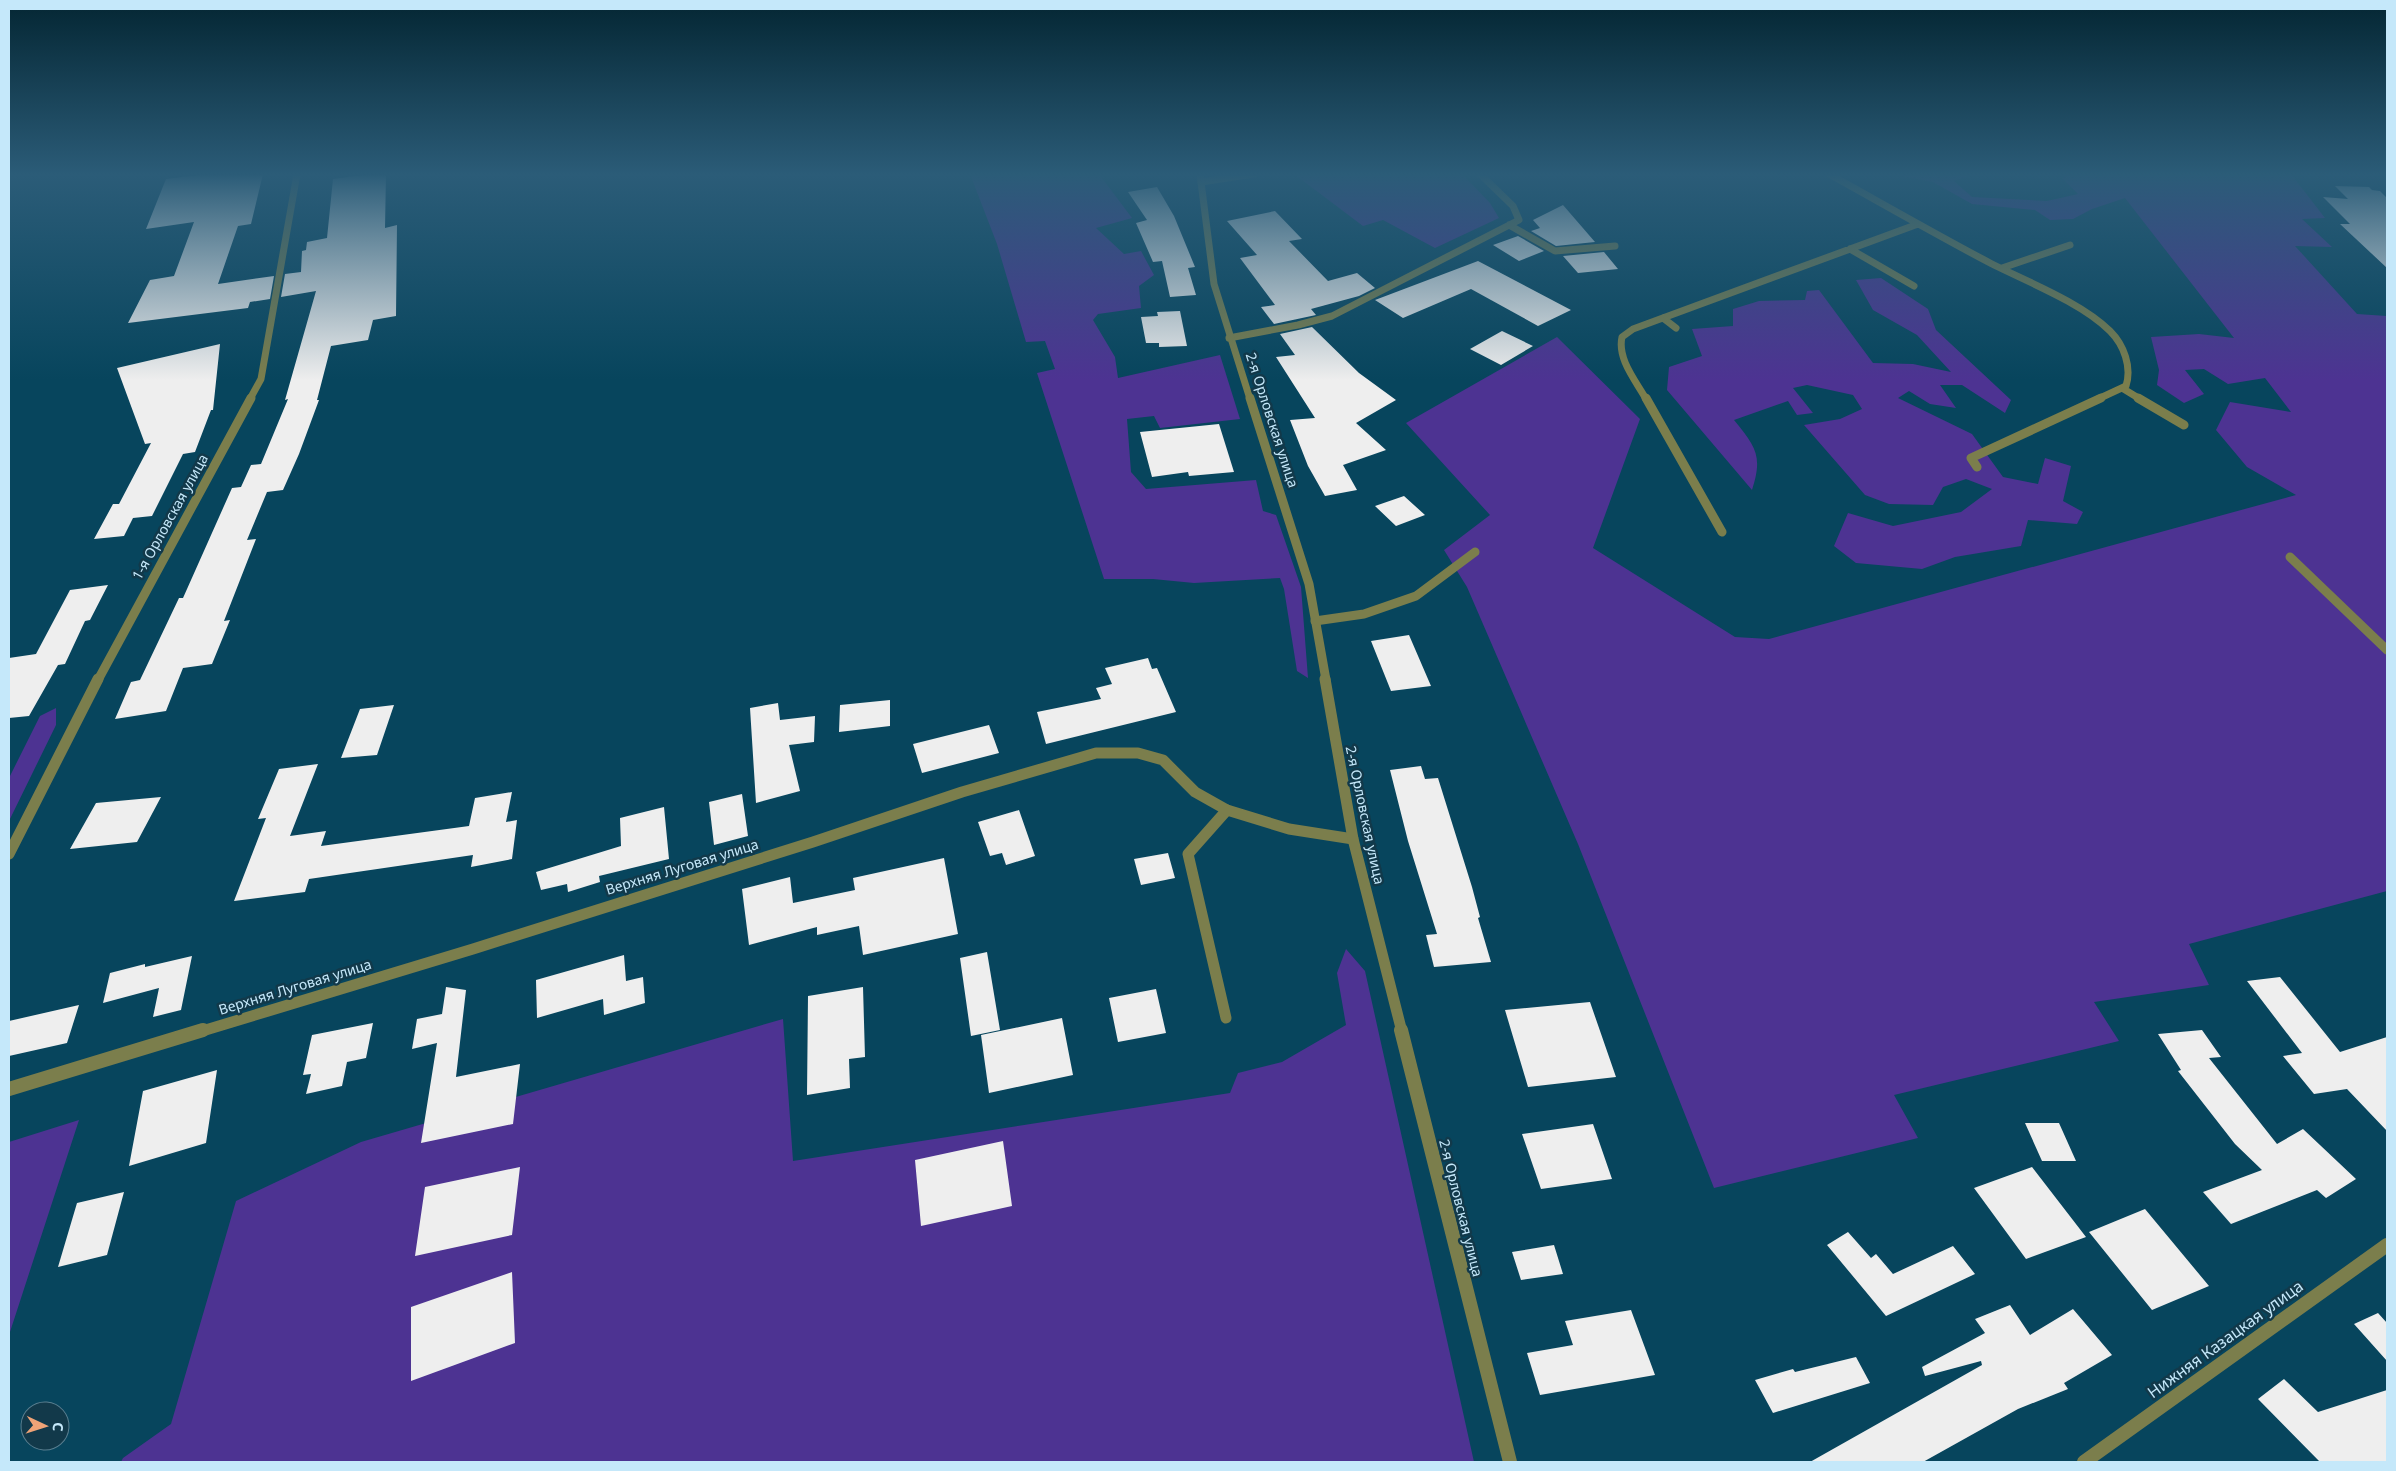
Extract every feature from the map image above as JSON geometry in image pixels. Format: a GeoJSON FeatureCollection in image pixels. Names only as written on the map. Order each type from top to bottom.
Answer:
{"type":"FeatureCollection","features":[{"type":"Feature","properties":{"kind":"street","name":"1-я Орловская улица"},"geometry":{"type":"LineString","coordinates":[[9,854],[113,650],[261,379],[285,243]]}},
{"type":"Feature","properties":{"kind":"street","name":"2-я Орловская улица"},"geometry":{"type":"LineString","coordinates":[[1209,243],[1214,284],[1309,584],[1352,839],[1510,1462]]}},
{"type":"Feature","properties":{"kind":"street"},"geometry":{"type":"LineString","coordinates":[[1230,338],[1298,325],[1332,316],[1475,243]]}},
{"type":"Feature","properties":{"kind":"street"},"geometry":{"type":"LineString","coordinates":[[1541,243],[1555,251],[1615,246]]}},
{"type":"Feature","properties":{"kind":"street"},"geometry":{"type":"LineString","coordinates":[[1722,532],[1622,358],[1620,346],[1622,337],[1633,329],[1867,243]]}},
{"type":"Feature","properties":{"kind":"street"},"geometry":{"type":"LineString","coordinates":[[1954,243],[2090,314],[2110,331],[2121,344],[2130,374],[2126,386],[1970,458],[1977,467]]}},
{"type":"Feature","properties":{"kind":"street"},"geometry":{"type":"LineString","coordinates":[[2002,268],[2070,245]]}},
{"type":"Feature","properties":{"kind":"street"},"geometry":{"type":"LineString","coordinates":[[1850,249],[1914,286]]}},
{"type":"Feature","properties":{"kind":"street"},"geometry":{"type":"LineString","coordinates":[[1663,318],[1676,328]]}},
{"type":"Feature","properties":{"kind":"street"},"geometry":{"type":"LineString","coordinates":[[2122,388],[2184,425]]}},
{"type":"Feature","properties":{"kind":"street"},"geometry":{"type":"LineString","coordinates":[[1315,621],[1364,614],[1416,596],[1474,552]]}},
{"type":"Feature","properties":{"kind":"street"},"geometry":{"type":"LineString","coordinates":[[2290,557],[2387,650]]}},
{"type":"Feature","properties":{"kind":"street","name":"Верхняя Луговая улица"},"geometry":{"type":"LineString","coordinates":[[9,1089],[492,943],[813,842],[962,792],[1096,753],[1138,753],[1163,760],[1195,792],[1228,810],[1289,828],[1352,839]]}},
{"type":"Feature","properties":{"kind":"street"},"geometry":{"type":"LineString","coordinates":[[1226,1018],[1188,854],[1228,810]]}},
{"type":"Feature","properties":{"kind":"street","name":"Нижняя Казацкая улица"},"geometry":{"type":"LineString","coordinates":[[2084,1462],[2387,1245]]}},
{"type":"Feature","properties":{"kind":"shaded area"},"geometry":{"type":"Polygon","coordinates":[[[1112,243],[1124,254],[1141,251],[1154,275],[1139,286],[1141,308],[1098,314],[1093,320],[1115,357],[1118,378],[1220,355],[1240,419],[1160,428],[1154,416],[1127,419],[1131,472],[1146,489],[1256,480],[1263,511],[1276,515],[1301,587],[1308,678],[1297,671],[1284,589],[1280,578],[1194,583],[1153,579],[1104,579],[1037,373],[1055,369],[1045,341],[1026,342],[997,244],[1112,243]]]}},
{"type":"Feature","properties":{"kind":"shaded area"},"geometry":{"type":"Polygon","coordinates":[[[1425,243],[1446,243],[1435,248],[1425,243]]]}},
{"type":"Feature","properties":{"kind":"shaded area"},"geometry":{"type":"Polygon","coordinates":[[[2160,243],[2327,243],[2332,247],[2295,246],[2357,314],[2387,316],[2387,891],[2189,944],[2209,985],[2094,1002],[2119,1041],[1894,1095],[1918,1138],[1714,1188],[1578,844],[1467,587],[1444,550],[1490,515],[1406,423],[1557,337],[1640,419],[1593,548],[1735,637],[1769,639],[2296,495],[2247,467],[2216,430],[2230,402],[2291,412],[2265,378],[2228,384],[2204,369],[2185,370],[2204,394],[2184,403],[2157,385],[2159,370],[2151,337],[2199,334],[2234,338],[2160,243]]]}},
{"type":"Feature","properties":{"kind":"shaded area"},"geometry":{"type":"Polygon","coordinates":[[[1881,278],[1928,309],[1936,330],[2011,400],[2005,413],[1962,385],[1940,385],[1956,408],[1930,404],[1909,391],[1898,398],[1972,434],[2003,477],[2038,484],[2045,458],[2071,466],[2063,501],[2083,512],[2077,524],[2028,520],[2021,546],[1955,557],[1922,569],[1856,563],[1834,546],[1848,513],[1893,526],[1961,512],[1992,489],[1966,479],[1943,487],[1933,505],[1889,504],[1865,495],[1804,425],[1840,419],[1862,409],[1853,395],[1807,385],[1793,388],[1813,413],[1797,415],[1788,401],[1734,420],[1748,438],[1755,452],[1757,469],[1752,490],[1667,390],[1669,367],[1702,356],[1692,329],[1733,326],[1733,309],[1759,301],[1805,300],[1807,291],[1819,290],[1873,363],[1913,364],[1951,372],[1917,335],[1873,310],[1856,280],[1881,278]]]}},
{"type":"Feature","properties":{"kind":"shaded area"},"geometry":{"type":"Polygon","coordinates":[[[56,708],[56,725],[9,821],[9,778],[40,716],[56,708]]]}},
{"type":"Feature","properties":{"kind":"shaded area"},"geometry":{"type":"Polygon","coordinates":[[[1346,949],[1365,971],[1474,1462],[121,1462],[123,1458],[171,1424],[236,1201],[361,1142],[783,1019],[793,1161],[1230,1093],[1238,1073],[1282,1062],[1346,1025],[1337,973],[1346,949]]]}},
{"type":"Feature","properties":{"kind":"shaded area"},"geometry":{"type":"Polygon","coordinates":[[[79,1120],[9,1335],[9,1142],[79,1120]]]}},
{"type":"Feature","properties":{"kind":"building"},"geometry":{"type":"Polygon","coordinates":[[[186,243],[232,243],[218,284],[274,276],[270,299],[250,302],[248,308],[128,323],[150,280],[174,276],[186,243]]]}},
{"type":"Feature","properties":{"kind":"building"},"geometry":{"type":"Polygon","coordinates":[[[307,243],[397,243],[396,316],[373,320],[368,340],[331,346],[317,400],[319,400],[299,454],[283,490],[267,492],[247,540],[256,539],[224,621],[230,620],[212,664],[183,668],[166,711],[115,719],[131,682],[140,680],[179,598],[183,598],[232,488],[241,487],[251,465],[261,464],[288,399],[285,400],[316,291],[281,297],[285,274],[301,272],[302,251],[306,250],[307,243]]]}},
{"type":"Feature","properties":{"kind":"building"},"geometry":{"type":"Polygon","coordinates":[[[1145,243],[1185,243],[1195,267],[1188,268],[1196,295],[1170,297],[1162,261],[1153,262],[1145,243]]]}},
{"type":"Feature","properties":{"kind":"building"},"geometry":{"type":"Polygon","coordinates":[[[1246,243],[1291,243],[1328,281],[1357,273],[1375,288],[1359,296],[1311,309],[1316,315],[1274,324],[1261,307],[1275,305],[1240,258],[1257,255],[1246,243]]]}},
{"type":"Feature","properties":{"kind":"building"},"geometry":{"type":"Polygon","coordinates":[[[1500,243],[1530,243],[1544,251],[1519,261],[1493,245],[1500,243]]]}},
{"type":"Feature","properties":{"kind":"building"},"geometry":{"type":"Polygon","coordinates":[[[1550,243],[1589,243],[1556,246],[1550,243]]]}},
{"type":"Feature","properties":{"kind":"building"},"geometry":{"type":"Polygon","coordinates":[[[2360,243],[2387,243],[2387,268],[2360,243]]]}},
{"type":"Feature","properties":{"kind":"building"},"geometry":{"type":"Polygon","coordinates":[[[1604,252],[1618,269],[1578,273],[1563,256],[1604,252]]]}},
{"type":"Feature","properties":{"kind":"building"},"geometry":{"type":"Polygon","coordinates":[[[1478,261],[1571,310],[1538,326],[1471,289],[1403,318],[1375,300],[1478,261]]]}},
{"type":"Feature","properties":{"kind":"building"},"geometry":{"type":"Polygon","coordinates":[[[1180,311],[1187,346],[1159,347],[1159,343],[1146,343],[1141,317],[1158,316],[1157,312],[1180,311]]]}},
{"type":"Feature","properties":{"kind":"building"},"geometry":{"type":"Polygon","coordinates":[[[1312,327],[1359,373],[1396,400],[1356,423],[1386,450],[1343,465],[1357,490],[1325,496],[1308,466],[1290,420],[1315,418],[1276,357],[1295,355],[1280,334],[1312,327]]]}},
{"type":"Feature","properties":{"kind":"building"},"geometry":{"type":"Polygon","coordinates":[[[1502,331],[1533,346],[1501,365],[1470,349],[1502,331]]]}},
{"type":"Feature","properties":{"kind":"building"},"geometry":{"type":"Polygon","coordinates":[[[220,344],[213,410],[211,410],[195,452],[183,454],[152,516],[133,518],[124,536],[94,539],[113,504],[119,504],[151,443],[145,444],[117,368],[220,344]]]}},
{"type":"Feature","properties":{"kind":"building"},"geometry":{"type":"Polygon","coordinates":[[[1219,424],[1234,472],[1189,476],[1188,472],[1152,477],[1140,432],[1219,424]]]}},
{"type":"Feature","properties":{"kind":"building"},"geometry":{"type":"Polygon","coordinates":[[[1404,496],[1425,515],[1396,526],[1375,506],[1404,496]]]}},
{"type":"Feature","properties":{"kind":"building"},"geometry":{"type":"Polygon","coordinates":[[[108,585],[90,620],[85,621],[65,664],[58,665],[29,716],[9,718],[9,658],[36,654],[70,590],[108,585]]]}},
{"type":"Feature","properties":{"kind":"building"},"geometry":{"type":"Polygon","coordinates":[[[1409,635],[1431,686],[1391,691],[1371,641],[1409,635]]]}},
{"type":"Feature","properties":{"kind":"building"},"geometry":{"type":"Polygon","coordinates":[[[1148,658],[1152,669],[1157,668],[1176,712],[1046,744],[1037,712],[1101,699],[1096,688],[1112,684],[1105,668],[1148,658]]]}},
{"type":"Feature","properties":{"kind":"building"},"geometry":{"type":"Polygon","coordinates":[[[890,700],[890,726],[839,732],[840,705],[890,700]]]}},
{"type":"Feature","properties":{"kind":"building"},"geometry":{"type":"Polygon","coordinates":[[[778,703],[780,720],[815,716],[814,742],[789,745],[800,791],[756,803],[750,708],[778,703]]]}},
{"type":"Feature","properties":{"kind":"building"},"geometry":{"type":"Polygon","coordinates":[[[394,705],[377,755],[341,758],[360,709],[394,705]]]}},
{"type":"Feature","properties":{"kind":"building"},"geometry":{"type":"Polygon","coordinates":[[[989,725],[999,753],[922,773],[913,744],[989,725]]]}},
{"type":"Feature","properties":{"kind":"building"},"geometry":{"type":"Polygon","coordinates":[[[318,764],[290,836],[326,831],[321,846],[469,826],[475,798],[512,792],[506,822],[517,820],[512,859],[471,867],[473,855],[309,879],[305,892],[234,901],[266,818],[258,819],[279,769],[318,764]]]}},
{"type":"Feature","properties":{"kind":"building"},"geometry":{"type":"Polygon","coordinates":[[[1421,766],[1425,779],[1438,778],[1472,887],[1480,917],[1478,918],[1491,962],[1434,967],[1426,935],[1437,934],[1408,841],[1390,770],[1421,766]]]}},
{"type":"Feature","properties":{"kind":"building"},"geometry":{"type":"Polygon","coordinates":[[[742,794],[748,836],[714,845],[709,802],[742,794]]]}},
{"type":"Feature","properties":{"kind":"building"},"geometry":{"type":"Polygon","coordinates":[[[161,797],[137,842],[70,849],[96,803],[161,797]]]}},
{"type":"Feature","properties":{"kind":"building"},"geometry":{"type":"Polygon","coordinates":[[[664,807],[669,859],[599,876],[600,882],[568,892],[567,884],[541,890],[536,872],[621,846],[620,818],[664,807]]]}},
{"type":"Feature","properties":{"kind":"building"},"geometry":{"type":"Polygon","coordinates":[[[1019,810],[1035,856],[1006,865],[1002,853],[990,856],[978,822],[1019,810]]]}},
{"type":"Feature","properties":{"kind":"building"},"geometry":{"type":"Polygon","coordinates":[[[1168,853],[1175,878],[1141,885],[1134,859],[1168,853]]]}},
{"type":"Feature","properties":{"kind":"building"},"geometry":{"type":"Polygon","coordinates":[[[944,858],[958,934],[863,955],[859,926],[817,935],[817,927],[749,945],[742,889],[790,877],[793,903],[855,890],[853,878],[944,858]]]}},
{"type":"Feature","properties":{"kind":"building"},"geometry":{"type":"Polygon","coordinates":[[[987,952],[1000,1030],[971,1036],[960,958],[987,952]]]}},
{"type":"Feature","properties":{"kind":"building"},"geometry":{"type":"Polygon","coordinates":[[[624,955],[626,981],[643,977],[645,1003],[604,1015],[603,999],[537,1018],[536,980],[624,955]]]}},
{"type":"Feature","properties":{"kind":"building"},"geometry":{"type":"Polygon","coordinates":[[[192,956],[181,1010],[153,1017],[159,988],[103,1003],[110,973],[145,964],[145,967],[192,956]]]}},
{"type":"Feature","properties":{"kind":"building"},"geometry":{"type":"Polygon","coordinates":[[[2280,977],[2340,1052],[2387,1037],[2387,1131],[2347,1089],[2314,1094],[2283,1056],[2302,1053],[2247,981],[2280,977]]]}},
{"type":"Feature","properties":{"kind":"building"},"geometry":{"type":"Polygon","coordinates":[[[446,987],[466,990],[456,1077],[520,1064],[513,1124],[421,1143],[437,1043],[412,1049],[417,1019],[442,1014],[446,987]]]}},
{"type":"Feature","properties":{"kind":"building"},"geometry":{"type":"Polygon","coordinates":[[[863,987],[865,1057],[849,1059],[850,1088],[807,1095],[808,996],[863,987]]]}},
{"type":"Feature","properties":{"kind":"building"},"geometry":{"type":"Polygon","coordinates":[[[1156,989],[1166,1033],[1118,1042],[1109,998],[1156,989]]]}},
{"type":"Feature","properties":{"kind":"building"},"geometry":{"type":"Polygon","coordinates":[[[1590,1002],[1616,1077],[1528,1087],[1505,1010],[1590,1002]]]}},
{"type":"Feature","properties":{"kind":"building"},"geometry":{"type":"Polygon","coordinates":[[[79,1005],[67,1043],[9,1056],[9,1021],[79,1005]]]}},
{"type":"Feature","properties":{"kind":"building"},"geometry":{"type":"Polygon","coordinates":[[[1062,1018],[1073,1075],[989,1093],[981,1035],[1062,1018]]]}},
{"type":"Feature","properties":{"kind":"building"},"geometry":{"type":"Polygon","coordinates":[[[373,1023],[366,1058],[347,1062],[342,1086],[306,1094],[311,1074],[303,1075],[312,1035],[373,1023]]]}},
{"type":"Feature","properties":{"kind":"building"},"geometry":{"type":"Polygon","coordinates":[[[2202,1030],[2221,1057],[2209,1058],[2277,1144],[2303,1129],[2356,1179],[2326,1198],[2317,1190],[2231,1224],[2203,1192],[2262,1170],[2235,1144],[2178,1071],[2181,1070],[2158,1034],[2202,1030]]]}},
{"type":"Feature","properties":{"kind":"building"},"geometry":{"type":"Polygon","coordinates":[[[217,1070],[206,1143],[129,1166],[143,1091],[217,1070]]]}},
{"type":"Feature","properties":{"kind":"building"},"geometry":{"type":"Polygon","coordinates":[[[2025,1123],[2059,1123],[2076,1161],[2042,1161],[2025,1123]]]}},
{"type":"Feature","properties":{"kind":"building"},"geometry":{"type":"Polygon","coordinates":[[[1593,1124],[1612,1179],[1541,1189],[1522,1134],[1593,1124]]]}},
{"type":"Feature","properties":{"kind":"building"},"geometry":{"type":"Polygon","coordinates":[[[1003,1141],[1012,1206],[921,1226],[915,1160],[1003,1141]]]}},
{"type":"Feature","properties":{"kind":"building"},"geometry":{"type":"Polygon","coordinates":[[[520,1167],[512,1235],[415,1256],[425,1187],[520,1167]]]}},
{"type":"Feature","properties":{"kind":"building"},"geometry":{"type":"Polygon","coordinates":[[[2032,1167],[2086,1237],[2026,1259],[1974,1188],[2032,1167]]]}},
{"type":"Feature","properties":{"kind":"building"},"geometry":{"type":"Polygon","coordinates":[[[124,1192],[107,1255],[58,1267],[77,1203],[124,1192]]]}},
{"type":"Feature","properties":{"kind":"building"},"geometry":{"type":"Polygon","coordinates":[[[2145,1209],[2209,1286],[2152,1310],[2089,1232],[2145,1209]]]}},
{"type":"Feature","properties":{"kind":"building"},"geometry":{"type":"Polygon","coordinates":[[[1848,1232],[1871,1258],[1876,1254],[1893,1274],[1953,1246],[1975,1274],[1886,1316],[1827,1245],[1848,1232]]]}},
{"type":"Feature","properties":{"kind":"building"},"geometry":{"type":"Polygon","coordinates":[[[1554,1245],[1563,1274],[1521,1280],[1512,1252],[1554,1245]]]}},
{"type":"Feature","properties":{"kind":"building"},"geometry":{"type":"Polygon","coordinates":[[[512,1272],[515,1343],[411,1381],[411,1307],[512,1272]]]}},
{"type":"Feature","properties":{"kind":"building"},"geometry":{"type":"Polygon","coordinates":[[[2010,1305],[2030,1335],[2073,1309],[2112,1355],[2064,1383],[2068,1389],[2018,1409],[1923,1462],[1810,1462],[1982,1365],[1981,1361],[1925,1376],[1922,1367],[1985,1333],[1975,1319],[2010,1305]]]}},
{"type":"Feature","properties":{"kind":"building"},"geometry":{"type":"Polygon","coordinates":[[[1631,1310],[1655,1375],[1540,1395],[1527,1353],[1573,1345],[1565,1321],[1631,1310]]]}},
{"type":"Feature","properties":{"kind":"building"},"geometry":{"type":"Polygon","coordinates":[[[2378,1313],[2387,1323],[2387,1361],[2354,1324],[2378,1313]]]}},
{"type":"Feature","properties":{"kind":"building"},"geometry":{"type":"Polygon","coordinates":[[[1856,1357],[1870,1383],[1773,1413],[1755,1380],[1793,1369],[1795,1372],[1856,1357]]]}},
{"type":"Feature","properties":{"kind":"building"},"geometry":{"type":"Polygon","coordinates":[[[2284,1379],[2318,1412],[2387,1390],[2387,1462],[2320,1462],[2258,1399],[2284,1379]]]}}]}
